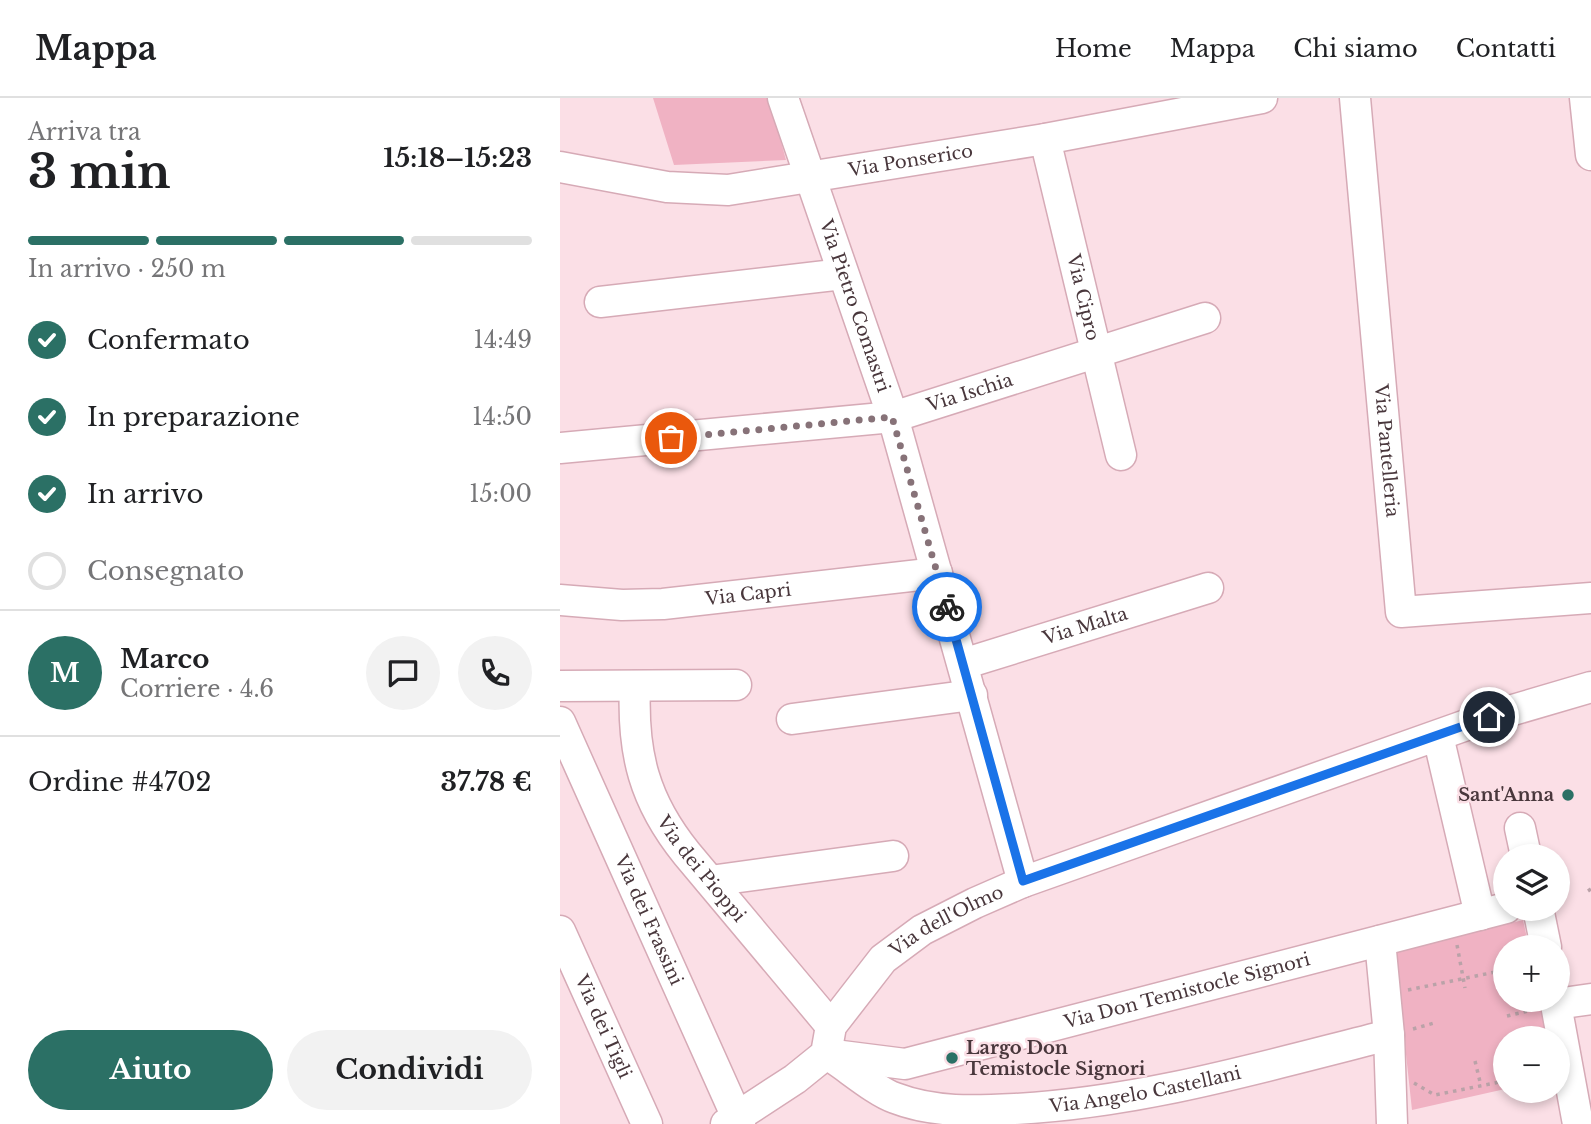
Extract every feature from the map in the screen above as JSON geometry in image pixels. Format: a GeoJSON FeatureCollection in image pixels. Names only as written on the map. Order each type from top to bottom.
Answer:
{"type":"FeatureCollection","features":[{"type":"Feature","properties":{"kind":"street","name":"Via Pietro Comastri"},"geometry":{"type":"LineString","coordinates":[[783,98],[892,417],[1023,881]]}},
{"type":"Feature","properties":{"kind":"street","name":"Via Ponserico"},"geometry":{"type":"LineString","coordinates":[[560,166],[636,182],[696,190],[740,188],[1045,139],[1262,98]]}},
{"type":"Feature","properties":{"kind":"street","name":"Via Pantelleria"},"geometry":{"type":"LineString","coordinates":[[1355,98],[1401,612],[1591,598]]}},
{"type":"Feature","properties":{"kind":"street"},"geometry":{"type":"LineString","coordinates":[[1585,98],[1591,155]]}},
{"type":"Feature","properties":{"kind":"street","name":"Via Cipro"},"geometry":{"type":"LineString","coordinates":[[1045,139],[1121,455]]}},
{"type":"Feature","properties":{"kind":"street"},"geometry":{"type":"LineString","coordinates":[[600,302],[843,274]]}},
{"type":"Feature","properties":{"kind":"street","name":"Via Ischia"},"geometry":{"type":"LineString","coordinates":[[560,448],[892,417],[1205,318]]}},
{"type":"Feature","properties":{"kind":"street","name":"Via Capri"},"geometry":{"type":"LineString","coordinates":[[560,600],[622,605],[663,604],[937,573]]}},
{"type":"Feature","properties":{"kind":"street","name":"Via Malta"},"geometry":{"type":"LineString","coordinates":[[962,664],[1208,587]]}},
{"type":"Feature","properties":{"kind":"street"},"geometry":{"type":"LineString","coordinates":[[560,686],[736,685]]}},
{"type":"Feature","properties":{"kind":"street","name":"Via dei Pioppi"},"geometry":{"type":"LineString","coordinates":[[635,686],[635,742],[649,791],[674,837],[829,1040]]}},
{"type":"Feature","properties":{"kind":"street","name":"Via dell'Olmo"},"geometry":{"type":"LineString","coordinates":[[735,1122],[795,1079],[829,1040],[883,959],[922,930],[1023,881],[1489,717],[1591,687]]}},
{"type":"Feature","properties":{"kind":"street"},"geometry":{"type":"LineString","coordinates":[[792,719],[972,695]]}},
{"type":"Feature","properties":{"kind":"street","name":"Via dei Frassini"},"geometry":{"type":"LineString","coordinates":[[560,722],[735,1122]]}},
{"type":"Feature","properties":{"kind":"street"},"geometry":{"type":"LineString","coordinates":[[1438,736],[1480,915]]}},
{"type":"Feature","properties":{"kind":"street"},"geometry":{"type":"LineString","coordinates":[[710,881],[892,856]]}},
{"type":"Feature","properties":{"kind":"street","name":"Via Don Temistocle Signori"},"geometry":{"type":"LineString","coordinates":[[829,1040],[905,1063],[1480,915]]}},
{"type":"Feature","properties":{"kind":"street","name":"Via dei Tigli"},"geometry":{"type":"LineString","coordinates":[[560,931],[647,1124]]}},
{"type":"Feature","properties":{"kind":"street"},"geometry":{"type":"LineString","coordinates":[[1380,941],[1389,1035],[1392,1124]]}},
{"type":"Feature","properties":{"kind":"street"},"geometry":{"type":"LineString","coordinates":[[1570,1001],[1591,999]]}},
{"type":"Feature","properties":{"kind":"street"},"geometry":{"type":"LineString","coordinates":[[1558,1012],[1578,1124]]}},
{"type":"Feature","properties":{"kind":"street","name":"Via Angelo Castellani"},"geometry":{"type":"LineString","coordinates":[[829,1040],[894,1098],[967,1112],[1075,1105],[1148,1094],[1389,1035]]}},
{"type":"Feature","properties":{"kind":"path"},"geometry":{"type":"LineString","coordinates":[[1465,988],[1464,979],[1480,915]]}},
{"type":"Feature","properties":{"kind":"path"},"geometry":{"type":"LineString","coordinates":[[1385,995],[1493,973]]}},
{"type":"Feature","properties":{"kind":"path"},"geometry":{"type":"LineString","coordinates":[[1475,1061],[1481,1086]]}},
{"type":"Feature","properties":{"kind":"path"},"geometry":{"type":"LineString","coordinates":[[1391,1069],[1435,1096],[1493,1084]]}},
{"type":"Feature","properties":{"kind":"shaded area"},"geometry":{"type":"Polygon","coordinates":[[[653,98],[769,98],[786,160],[674,165],[653,98]]]}},
{"type":"Feature","properties":{"kind":"shaded area"},"geometry":{"type":"Polygon","coordinates":[[[1523,921],[1526,935],[1493,935],[1493,1012],[1541,1012],[1544,1026],[1493,1026],[1493,1092],[1412,1110],[1395,952],[1523,921]]]}},
{"type":"Feature","properties":{"kind":"way so far"},"geometry":{"type":"LineString","coordinates":[[671,438],[892,417],[947,607]]}},
{"type":"Feature","properties":{"kind":"place","name":"Sant'Anna"},"geometry":{"type":"Point","coordinates":[1568,795]}},
{"type":"Feature","properties":{"kind":"place","name":"Largo Don Temistocle Signori"},"geometry":{"type":"Point","coordinates":[952,1058]}},
{"type":"Feature","properties":{"kind":"route"},"geometry":{"type":"LineString","coordinates":[[947,607],[1023,881],[1489,717]]}}]}
